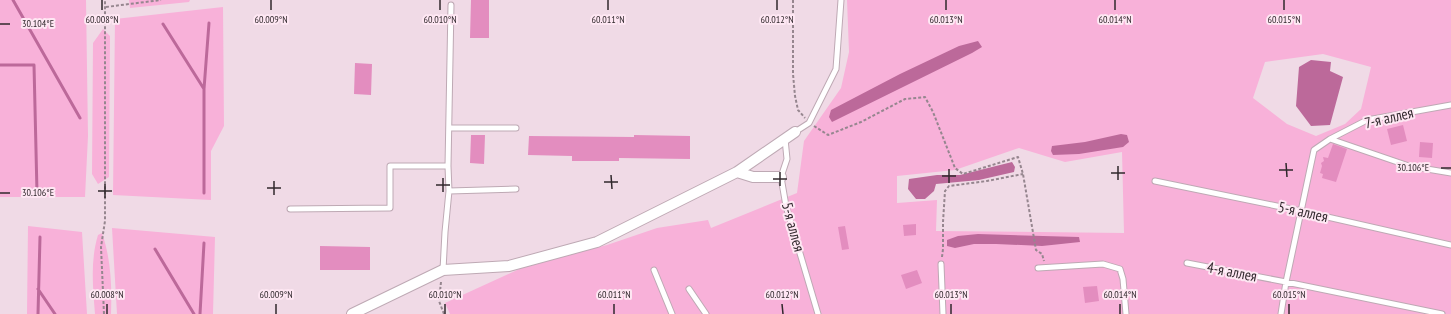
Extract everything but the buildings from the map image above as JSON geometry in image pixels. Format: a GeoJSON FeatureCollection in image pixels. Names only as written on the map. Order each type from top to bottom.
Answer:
{"type":"FeatureCollection","features":[{"type":"Feature","properties":{"kind":"street"},"geometry":{"type":"LineString","coordinates":[[352,314],[442,270],[509,266],[597,242],[737,172],[795,132]]}},
{"type":"Feature","properties":{"kind":"street"},"geometry":{"type":"LineString","coordinates":[[737,172],[753,177],[781,177]]}},
{"type":"Feature","properties":{"kind":"lane"},"geometry":{"type":"LineString","coordinates":[[795,132],[809,123],[836,69],[841,0]]}},
{"type":"Feature","properties":{"kind":"lane"},"geometry":{"type":"LineString","coordinates":[[442,270],[449,191],[448,166],[451,5]]}},
{"type":"Feature","properties":{"kind":"lane","name":"7-я аллея"},"geometry":{"type":"LineString","coordinates":[[1281,314],[1300,211],[1314,150],[1330,139],[1367,120],[1451,105]]}},
{"type":"Feature","properties":{"kind":"lane"},"geometry":{"type":"LineString","coordinates":[[449,128],[516,128]]}},
{"type":"Feature","properties":{"kind":"lane","name":"5-я аллея"},"geometry":{"type":"LineString","coordinates":[[785,139],[787,159],[781,177],[786,206],[818,314]]}},
{"type":"Feature","properties":{"kind":"lane"},"geometry":{"type":"LineString","coordinates":[[1330,139],[1410,166],[1451,173]]}},
{"type":"Feature","properties":{"kind":"lane"},"geometry":{"type":"LineString","coordinates":[[290,209],[390,208],[390,166],[448,166]]}},
{"type":"Feature","properties":{"kind":"lane","name":"5-я аллея"},"geometry":{"type":"LineString","coordinates":[[1155,182],[1300,211],[1451,245]]}},
{"type":"Feature","properties":{"kind":"lane"},"geometry":{"type":"LineString","coordinates":[[449,191],[516,189]]}},
{"type":"Feature","properties":{"kind":"lane","name":"4-я аллея"},"geometry":{"type":"LineString","coordinates":[[1187,263],[1442,314]]}},
{"type":"Feature","properties":{"kind":"lane"},"geometry":{"type":"LineString","coordinates":[[941,264],[943,314]]}},
{"type":"Feature","properties":{"kind":"lane"},"geometry":{"type":"LineString","coordinates":[[1038,268],[1103,264],[1120,269],[1123,279],[1126,314]]}},
{"type":"Feature","properties":{"kind":"lane"},"geometry":{"type":"LineString","coordinates":[[654,270],[672,314]]}},
{"type":"Feature","properties":{"kind":"lane"},"geometry":{"type":"LineString","coordinates":[[690,289],[706,314]]}},
{"type":"Feature","properties":{"kind":"path"},"geometry":{"type":"LineString","coordinates":[[104,314],[101,246],[105,221],[105,0]]}},
{"type":"Feature","properties":{"kind":"path"},"geometry":{"type":"LineString","coordinates":[[106,7],[161,0]]}},
{"type":"Feature","properties":{"kind":"path"},"geometry":{"type":"LineString","coordinates":[[793,0],[793,74],[795,96],[798,110],[809,123],[828,135],[861,122],[905,99],[925,98],[933,112],[955,168],[963,174],[1018,157],[1036,250],[1042,254],[1045,268]]}},
{"type":"Feature","properties":{"kind":"path"},"geometry":{"type":"LineString","coordinates":[[941,264],[944,249],[943,222],[945,191],[950,186],[1022,174]]}},
{"type":"Feature","properties":{"kind":"path"},"geometry":{"type":"LineString","coordinates":[[442,270],[439,301],[444,314]]}},
{"type":"Feature","properties":{"kind":"shaded area"},"geometry":{"type":"Polygon","coordinates":[[[0,0],[86,0],[88,136],[85,197],[0,197],[0,0]]]}},
{"type":"Feature","properties":{"kind":"shaded area"},"geometry":{"type":"Polygon","coordinates":[[[129,0],[190,0],[189,2],[130,8],[129,0]]]}},
{"type":"Feature","properties":{"kind":"shaded area"},"geometry":{"type":"Polygon","coordinates":[[[847,0],[1451,0],[1451,314],[450,314],[445,303],[528,265],[607,245],[657,228],[708,220],[711,228],[797,193],[804,141],[841,88],[849,52],[847,0]],[[1323,54],[1265,62],[1253,98],[1287,124],[1316,136],[1345,124],[1361,109],[1371,67],[1323,54]],[[1019,148],[955,170],[897,176],[897,203],[937,200],[936,231],[1124,233],[1122,152],[1065,162],[1019,148]]]}},
{"type":"Feature","properties":{"kind":"shaded area"},"geometry":{"type":"Polygon","coordinates":[[[223,7],[224,126],[211,151],[211,200],[113,195],[115,19],[223,7]]]}},
{"type":"Feature","properties":{"kind":"shaded area"},"geometry":{"type":"Polygon","coordinates":[[[103,29],[110,36],[109,177],[98,184],[92,174],[93,43],[103,29]]]}},
{"type":"Feature","properties":{"kind":"shaded area"},"geometry":{"type":"Polygon","coordinates":[[[978,41],[982,47],[972,53],[832,122],[829,117],[831,110],[900,74],[959,46],[978,41]]]}},
{"type":"Feature","properties":{"kind":"shaded area"},"geometry":{"type":"Polygon","coordinates":[[[1311,60],[1331,62],[1330,71],[1343,77],[1330,125],[1311,126],[1296,106],[1299,67],[1311,60]]]}},
{"type":"Feature","properties":{"kind":"shaded area"},"geometry":{"type":"Polygon","coordinates":[[[1121,134],[1127,135],[1129,142],[1123,147],[1079,154],[1053,155],[1051,151],[1052,146],[1085,142],[1121,134]]]}},
{"type":"Feature","properties":{"kind":"shaded area"},"geometry":{"type":"Polygon","coordinates":[[[1012,162],[1015,167],[1014,172],[979,180],[936,184],[934,191],[925,199],[916,199],[908,189],[909,179],[937,175],[960,175],[1012,162]]]}},
{"type":"Feature","properties":{"kind":"shaded area"},"geometry":{"type":"Polygon","coordinates":[[[28,226],[82,232],[87,314],[27,314],[28,226]]]}},
{"type":"Feature","properties":{"kind":"shaded area"},"geometry":{"type":"Polygon","coordinates":[[[112,228],[215,237],[213,314],[117,314],[112,228]]]}},
{"type":"Feature","properties":{"kind":"shaded area"},"geometry":{"type":"Polygon","coordinates":[[[102,233],[110,273],[111,314],[95,314],[93,265],[95,245],[98,235],[102,233]]]}},
{"type":"Feature","properties":{"kind":"shaded area"},"geometry":{"type":"Polygon","coordinates":[[[978,234],[1079,237],[1080,242],[1042,246],[974,244],[955,248],[947,246],[947,240],[958,236],[978,234]]]}},
{"type":"Feature","properties":{"kind":"waterway"},"geometry":{"type":"LineString","coordinates":[[13,0],[80,118]]}},
{"type":"Feature","properties":{"kind":"waterway"},"geometry":{"type":"LineString","coordinates":[[204,193],[204,89],[209,23]]}},
{"type":"Feature","properties":{"kind":"waterway"},"geometry":{"type":"LineString","coordinates":[[163,24],[204,89]]}},
{"type":"Feature","properties":{"kind":"waterway"},"geometry":{"type":"LineString","coordinates":[[0,65],[34,65],[37,193]]}},
{"type":"Feature","properties":{"kind":"waterway"},"geometry":{"type":"LineString","coordinates":[[38,314],[40,237]]}},
{"type":"Feature","properties":{"kind":"waterway"},"geometry":{"type":"LineString","coordinates":[[200,314],[204,243]]}},
{"type":"Feature","properties":{"kind":"waterway"},"geometry":{"type":"LineString","coordinates":[[155,249],[194,314]]}},
{"type":"Feature","properties":{"kind":"waterway"},"geometry":{"type":"LineString","coordinates":[[38,289],[55,314]]}}]}
